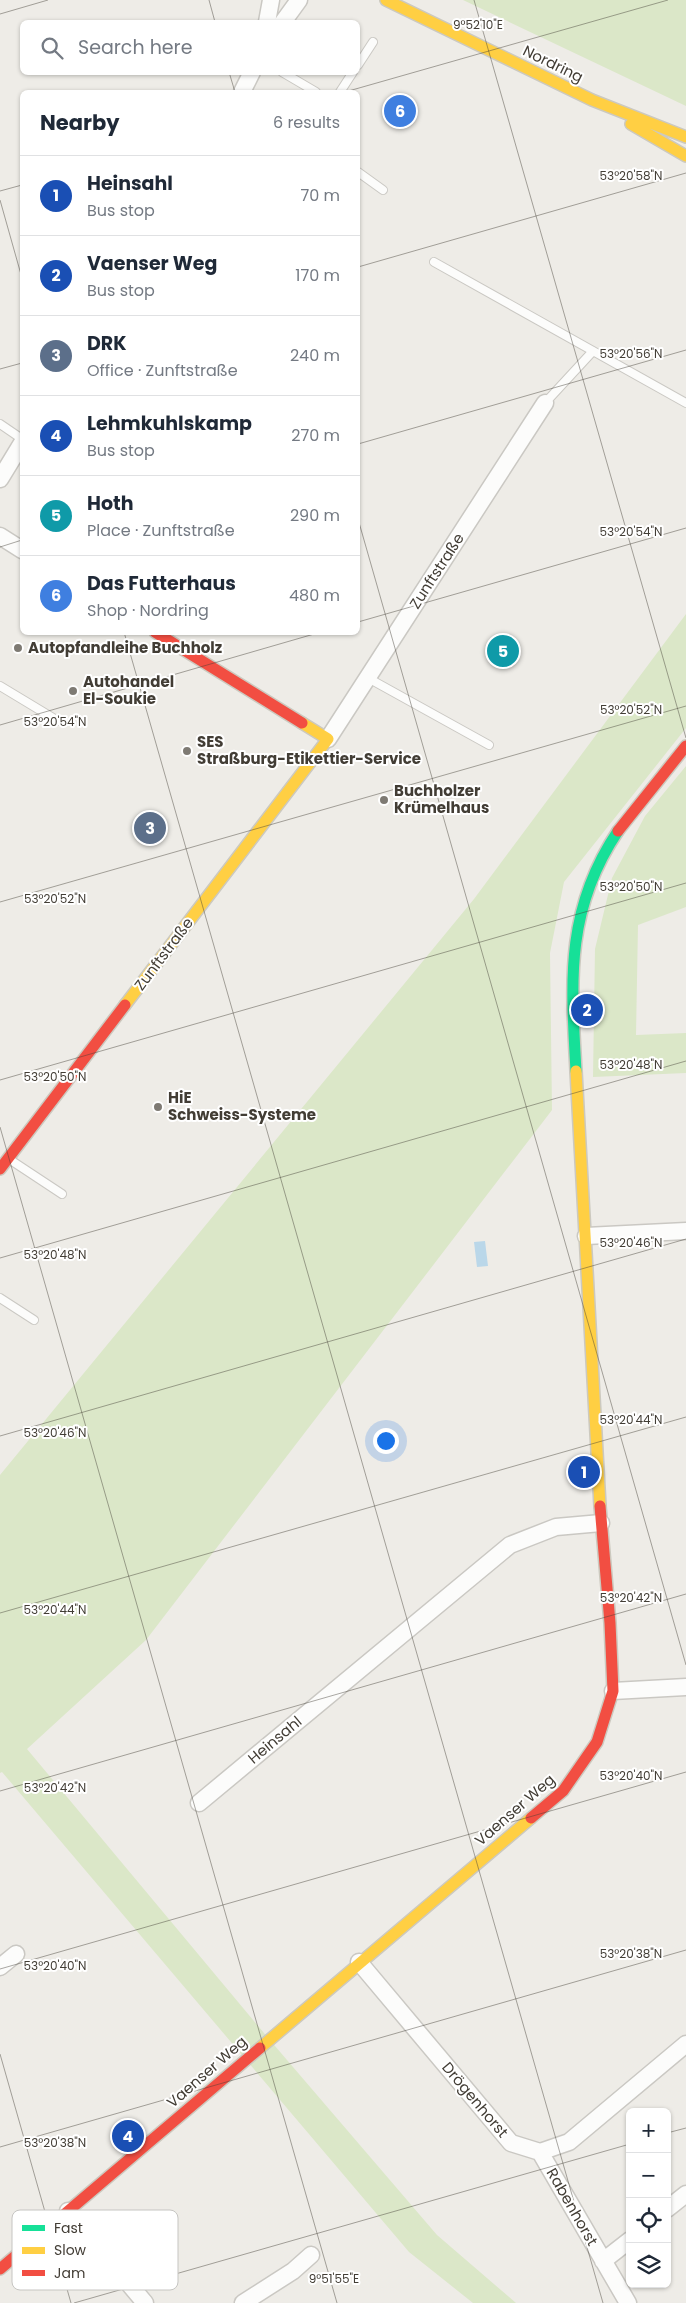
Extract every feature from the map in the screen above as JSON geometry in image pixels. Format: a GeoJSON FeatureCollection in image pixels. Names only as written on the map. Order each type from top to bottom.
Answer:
{"type":"FeatureCollection","features":[{"type":"Feature","properties":{"kind":"street"},"geometry":{"type":"LineString","coordinates":[[267,20],[271,0]]}},
{"type":"Feature","properties":{"kind":"street"},"geometry":{"type":"LineString","coordinates":[[285,20],[299,0]]}},
{"type":"Feature","properties":{"kind":"street","name":"Nordring"},"geometry":{"type":"LineString","coordinates":[[390,1],[592,100],[686,137]]}},
{"type":"Feature","properties":{"kind":"street"},"geometry":{"type":"LineString","coordinates":[[243,90],[250,75]]}},
{"type":"Feature","properties":{"kind":"street","name":"Nordring"},"geometry":{"type":"LineString","coordinates":[[592,100],[661,143],[686,156]]}},
{"type":"Feature","properties":{"kind":"street","name":"Zunftstraße"},"geometry":{"type":"LineString","coordinates":[[0,1168],[328,739],[545,403]]}},
{"type":"Feature","properties":{"kind":"street"},"geometry":{"type":"LineString","coordinates":[[0,479],[20,447]]}},
{"type":"Feature","properties":{"kind":"street"},"geometry":{"type":"LineString","coordinates":[[0,536],[20,549]]}},
{"type":"Feature","properties":{"kind":"street"},"geometry":{"type":"LineString","coordinates":[[160,635],[328,739]]}},
{"type":"Feature","properties":{"kind":"street","name":"Vaenser Weg"},"geometry":{"type":"LineString","coordinates":[[69,2210],[359,1962],[563,1791],[597,1742],[613,1691],[610,1623],[600,1523],[572,1001],[572,954],[580,914],[592,875],[613,841],[686,746]]}},
{"type":"Feature","properties":{"kind":"street"},"geometry":{"type":"LineString","coordinates":[[586,1236],[686,1231]]}},
{"type":"Feature","properties":{"kind":"street","name":"Heinsahl"},"geometry":{"type":"LineString","coordinates":[[199,1803],[510,1545],[556,1527],[600,1523]]}},
{"type":"Feature","properties":{"kind":"street"},"geometry":{"type":"LineString","coordinates":[[613,1691],[686,1687]]}},
{"type":"Feature","properties":{"kind":"street"},"geometry":{"type":"LineString","coordinates":[[0,1967],[16,1954]]}},
{"type":"Feature","properties":{"kind":"street","name":"Drögenhorst"},"geometry":{"type":"LineString","coordinates":[[359,1962],[511,2143],[540,2152]]}},
{"type":"Feature","properties":{"kind":"street"},"geometry":{"type":"LineString","coordinates":[[540,2152],[570,2142],[686,2044]]}},
{"type":"Feature","properties":{"kind":"street","name":"Rabenhorst"},"geometry":{"type":"LineString","coordinates":[[540,2152],[628,2303]]}},
{"type":"Feature","properties":{"kind":"street"},"geometry":{"type":"LineString","coordinates":[[671,2206],[686,2194]]}},
{"type":"Feature","properties":{"kind":"street","name":"Rabenhorst"},"geometry":{"type":"LineString","coordinates":[[604,2261],[626,2243]]}},
{"type":"Feature","properties":{"kind":"street"},"geometry":{"type":"LineString","coordinates":[[243,2303],[293,2271],[311,2255]]}},
{"type":"Feature","properties":{"kind":"street","name":"Vaenser Weg"},"geometry":{"type":"LineString","coordinates":[[0,2269],[12,2259]]}},
{"type":"Feature","properties":{"kind":"street"},"geometry":{"type":"LineString","coordinates":[[134,2290],[145,2303]]}},
{"type":"Feature","properties":{"kind":"lane"},"geometry":{"type":"LineString","coordinates":[[360,62],[373,42]]}},
{"type":"Feature","properties":{"kind":"lane"},"geometry":{"type":"LineString","coordinates":[[287,75],[313,90]]}},
{"type":"Feature","properties":{"kind":"lane"},"geometry":{"type":"LineString","coordinates":[[341,90],[351,75]]}},
{"type":"Feature","properties":{"kind":"lane"},"geometry":{"type":"LineString","coordinates":[[360,173],[383,190]]}},
{"type":"Feature","properties":{"kind":"lane"},"geometry":{"type":"LineString","coordinates":[[434,262],[686,403]]}},
{"type":"Feature","properties":{"kind":"lane"},"geometry":{"type":"LineString","coordinates":[[545,403],[593,351]]}},
{"type":"Feature","properties":{"kind":"lane"},"geometry":{"type":"LineString","coordinates":[[0,424],[20,438]]}},
{"type":"Feature","properties":{"kind":"lane"},"geometry":{"type":"LineString","coordinates":[[368,678],[489,745]]}},
{"type":"Feature","properties":{"kind":"lane"},"geometry":{"type":"LineString","coordinates":[[0,686],[58,721]]}},
{"type":"Feature","properties":{"kind":"lane"},"geometry":{"type":"LineString","coordinates":[[8,1158],[62,1194]]}},
{"type":"Feature","properties":{"kind":"lane"},"geometry":{"type":"LineString","coordinates":[[0,1298],[34,1320]]}},
{"type":"Feature","properties":{"kind":"green space"},"geometry":{"type":"Polygon","coordinates":[[[463,0],[686,0],[686,106],[463,0]]]}},
{"type":"Feature","properties":{"kind":"green space"},"geometry":{"type":"Polygon","coordinates":[[[686,614],[686,728],[564,882],[550,953],[552,1110],[146,1640],[27,1749],[269,2039],[437,2235],[516,2303],[473,2303],[409,2252],[2,1772],[0,1773],[0,1475],[474,899],[686,614]]]}},
{"type":"Feature","properties":{"kind":"green space"},"geometry":{"type":"Polygon","coordinates":[[[686,766],[686,907],[638,925],[636,1035],[686,1033],[686,1073],[593,1077],[595,949],[612,878],[645,816],[686,766]]]}},
{"type":"Feature","properties":{"kind":"water"},"geometry":{"type":"Polygon","coordinates":[[[485,1241],[488,1266],[477,1267],[474,1242],[485,1241]]]}},
{"type":"Feature","properties":{"kind":"traffic: fast"},"geometry":{"type":"LineString","coordinates":[[576,1071],[573,976],[580,918],[588,889],[601,860],[618,831]]}},
{"type":"Feature","properties":{"kind":"traffic: slow"},"geometry":{"type":"LineString","coordinates":[[386,0],[592,100],[686,137]]}},
{"type":"Feature","properties":{"kind":"traffic: slow"},"geometry":{"type":"LineString","coordinates":[[631,124],[686,156]]}},
{"type":"Feature","properties":{"kind":"traffic: slow"},"geometry":{"type":"LineString","coordinates":[[125,1005],[328,739],[302,723]]}},
{"type":"Feature","properties":{"kind":"traffic: slow"},"geometry":{"type":"LineString","coordinates":[[576,1071],[600,1506]]}},
{"type":"Feature","properties":{"kind":"traffic: slow"},"geometry":{"type":"LineString","coordinates":[[260,2048],[531,1818]]}},
{"type":"Feature","properties":{"kind":"traffic: jam"},"geometry":{"type":"LineString","coordinates":[[160,635],[302,723]]}},
{"type":"Feature","properties":{"kind":"traffic: jam"},"geometry":{"type":"LineString","coordinates":[[618,831],[686,746]]}},
{"type":"Feature","properties":{"kind":"traffic: jam"},"geometry":{"type":"LineString","coordinates":[[0,1169],[125,1005]]}},
{"type":"Feature","properties":{"kind":"traffic: jam"},"geometry":{"type":"LineString","coordinates":[[531,1818],[563,1791],[597,1742],[613,1691],[610,1623],[600,1506]]}},
{"type":"Feature","properties":{"kind":"traffic: jam"},"geometry":{"type":"LineString","coordinates":[[69,2210],[260,2048]]}},
{"type":"Feature","properties":{"kind":"traffic: jam"},"geometry":{"type":"LineString","coordinates":[[0,2269],[12,2259]]}},
{"type":"Feature","properties":{"kind":"place","name":"Das Futterhaus"},"geometry":{"type":"Point","coordinates":[400,111]}},
{"type":"Feature","properties":{"kind":"place","name":"Autopfandleihe Buchholz"},"geometry":{"type":"Point","coordinates":[18,648]}},
{"type":"Feature","properties":{"kind":"place","name":"Hoth"},"geometry":{"type":"Point","coordinates":[503,651]}},
{"type":"Feature","properties":{"kind":"place","name":"Autohandel El-Soukie"},"geometry":{"type":"Point","coordinates":[73,691]}},
{"type":"Feature","properties":{"kind":"place","name":"SES Straßburg-Etikettier-Service"},"geometry":{"type":"Point","coordinates":[187,751]}},
{"type":"Feature","properties":{"kind":"place","name":"Buchholzer Krümelhaus"},"geometry":{"type":"Point","coordinates":[384,800]}},
{"type":"Feature","properties":{"kind":"place","name":"DRK"},"geometry":{"type":"Point","coordinates":[150,828]}},
{"type":"Feature","properties":{"kind":"place","name":"Vaenser Weg"},"geometry":{"type":"Point","coordinates":[587,1010]}},
{"type":"Feature","properties":{"kind":"place","name":"HiE Schweiss-Systeme"},"geometry":{"type":"Point","coordinates":[158,1107]}},
{"type":"Feature","properties":{"kind":"place","name":"Heinsahl"},"geometry":{"type":"Point","coordinates":[584,1472]}},
{"type":"Feature","properties":{"kind":"place","name":"Lehmkuhlskamp"},"geometry":{"type":"Point","coordinates":[128,2136]}}]}
